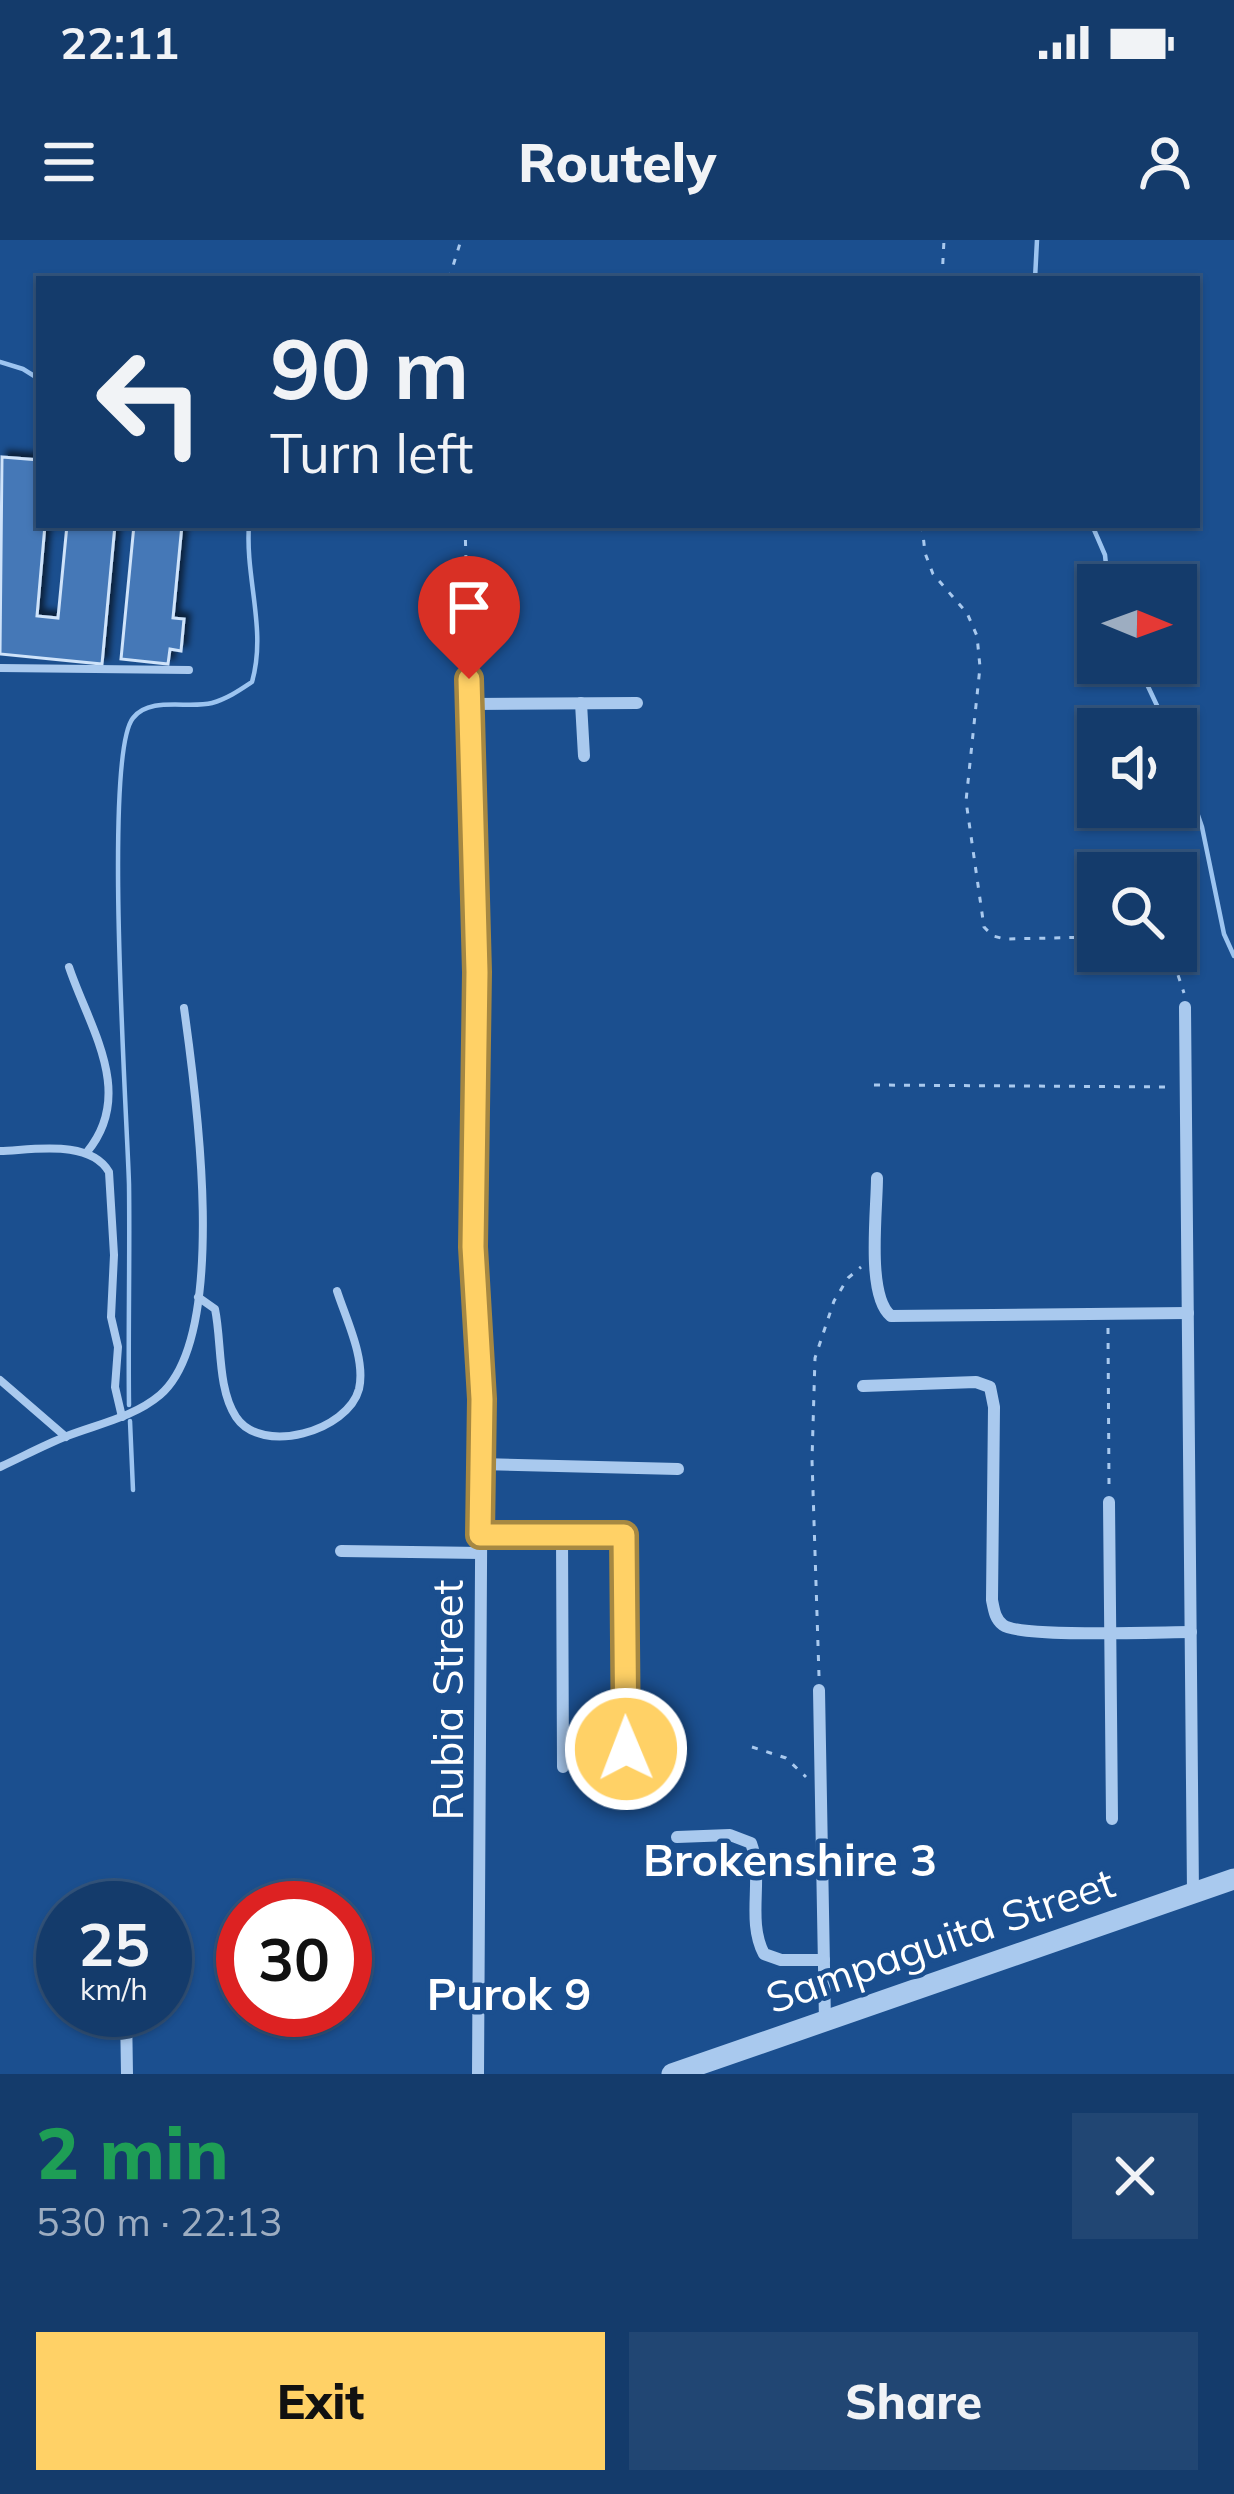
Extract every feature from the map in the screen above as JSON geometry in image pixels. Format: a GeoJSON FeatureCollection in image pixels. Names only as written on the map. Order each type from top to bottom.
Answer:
{"type":"FeatureCollection","features":[{"type":"Feature","properties":{"kind":"street","name":"Rubia Street"},"geometry":{"type":"LineString","coordinates":[[469,679],[478,1073],[473,1247],[481,1353],[478,2074]]}},
{"type":"Feature","properties":{"kind":"street"},"geometry":{"type":"LineString","coordinates":[[581,703],[584,756]]}},
{"type":"Feature","properties":{"kind":"street"},"geometry":{"type":"LineString","coordinates":[[470,704],[637,703]]}},
{"type":"Feature","properties":{"kind":"street"},"geometry":{"type":"LineString","coordinates":[[1185,1007],[1193,1894]]}},
{"type":"Feature","properties":{"kind":"street"},"geometry":{"type":"LineString","coordinates":[[877,1178],[878,1300],[891,1316],[1188,1312]]}},
{"type":"Feature","properties":{"kind":"street"},"geometry":{"type":"LineString","coordinates":[[863,1386],[976,1382],[990,1387],[995,1616],[1004,1626],[1016,1631],[1191,1632]]}},
{"type":"Feature","properties":{"kind":"street"},"geometry":{"type":"LineString","coordinates":[[481,1464],[678,1469]]}},
{"type":"Feature","properties":{"kind":"street"},"geometry":{"type":"LineString","coordinates":[[1109,1502],[1112,1820]]}},
{"type":"Feature","properties":{"kind":"street"},"geometry":{"type":"LineString","coordinates":[[480,1535],[624,1535],[626,1749]]}},
{"type":"Feature","properties":{"kind":"street"},"geometry":{"type":"LineString","coordinates":[[562,1535],[563,1766]]}},
{"type":"Feature","properties":{"kind":"street"},"geometry":{"type":"LineString","coordinates":[[341,1551],[481,1553]]}},
{"type":"Feature","properties":{"kind":"street"},"geometry":{"type":"LineString","coordinates":[[819,1690],[825,2021]]}},
{"type":"Feature","properties":{"kind":"street"},"geometry":{"type":"LineString","coordinates":[[677,1837],[730,1835],[751,1843],[757,1936],[764,1954],[781,1960],[824,1960]]}},
{"type":"Feature","properties":{"kind":"street","name":"Sampaguita Street"},"geometry":{"type":"LineString","coordinates":[[672,2074],[1234,1879]]}},
{"type":"Feature","properties":{"kind":"street"},"geometry":{"type":"LineString","coordinates":[[126,2037],[127,2074]]}},
{"type":"Feature","properties":{"kind":"lane"},"geometry":{"type":"LineString","coordinates":[[0,668],[189,670]]}},
{"type":"Feature","properties":{"kind":"lane"},"geometry":{"type":"LineString","coordinates":[[69,967],[104,1051],[109,1080],[104,1127],[87,1152]]}},
{"type":"Feature","properties":{"kind":"lane"},"geometry":{"type":"LineString","coordinates":[[0,1468],[155,1400],[175,1376],[192,1331],[203,1233],[199,1121],[184,1008]]}},
{"type":"Feature","properties":{"kind":"lane"},"geometry":{"type":"LineString","coordinates":[[0,1150],[87,1152],[102,1161],[111,1185],[111,1316],[118,1347],[116,1387],[122,1417]]}},
{"type":"Feature","properties":{"kind":"lane"},"geometry":{"type":"LineString","coordinates":[[198,1297],[215,1309],[229,1401],[250,1431],[265,1436],[326,1425],[348,1412],[359,1388],[358,1355],[337,1291]]}},
{"type":"Feature","properties":{"kind":"lane"},"geometry":{"type":"LineString","coordinates":[[0,1380],[66,1437]]}},
{"type":"Feature","properties":{"kind":"path"},"geometry":{"type":"LineString","coordinates":[[450,276],[461,240]]}},
{"type":"Feature","properties":{"kind":"path"},"geometry":{"type":"LineString","coordinates":[[942,276],[944,240]]}},
{"type":"Feature","properties":{"kind":"path"},"geometry":{"type":"LineString","coordinates":[[465,528],[469,679]]}},
{"type":"Feature","properties":{"kind":"path"},"geometry":{"type":"LineString","coordinates":[[922,528],[933,574],[967,613],[977,636],[980,667],[966,801],[984,927],[1005,939],[1077,937]]}},
{"type":"Feature","properties":{"kind":"path"},"geometry":{"type":"LineString","coordinates":[[1177,972],[1185,1007]]}},
{"type":"Feature","properties":{"kind":"path"},"geometry":{"type":"LineString","coordinates":[[874,1085],[1186,1087]]}},
{"type":"Feature","properties":{"kind":"path"},"geometry":{"type":"LineString","coordinates":[[819,1690],[812,1460],[815,1358],[829,1313],[848,1278],[876,1254]]}},
{"type":"Feature","properties":{"kind":"path"},"geometry":{"type":"LineString","coordinates":[[1107,1314],[1109,1502]]}},
{"type":"Feature","properties":{"kind":"path"},"geometry":{"type":"LineString","coordinates":[[752,1747],[786,1758],[801,1769],[821,1798]]}},
{"type":"Feature","properties":{"kind":"building"},"geometry":{"type":"Polygon","coordinates":[[[2,457],[36,460],[36,528],[45,528],[37,616],[58,618],[67,528],[115,528],[102,664],[0,654],[2,457]]]}},
{"type":"Feature","properties":{"kind":"building"},"geometry":{"type":"Polygon","coordinates":[[[134,528],[182,528],[173,618],[184,619],[181,651],[170,649],[168,664],[121,659],[134,528]]]}},
{"type":"Feature","properties":{"kind":"waterway"},"geometry":{"type":"LineString","coordinates":[[1035,276],[1037,240]]}},
{"type":"Feature","properties":{"kind":"waterway"},"geometry":{"type":"LineString","coordinates":[[0,362],[36,377]]}},
{"type":"Feature","properties":{"kind":"waterway"},"geometry":{"type":"LineString","coordinates":[[129,1405],[129,1184],[118,864],[124,746],[140,711],[159,705],[212,703],[252,682],[257,623],[249,528]]}},
{"type":"Feature","properties":{"kind":"waterway"},"geometry":{"type":"LineString","coordinates":[[1093,528],[1106,564]]}},
{"type":"Feature","properties":{"kind":"waterway"},"geometry":{"type":"LineString","coordinates":[[1147,684],[1158,708]]}},
{"type":"Feature","properties":{"kind":"waterway"},"geometry":{"type":"LineString","coordinates":[[1197,812],[1224,934],[1234,956]]}},
{"type":"Feature","properties":{"kind":"waterway"},"geometry":{"type":"LineString","coordinates":[[130,1421],[133,1490]]}},
{"type":"Feature","properties":{"kind":"district","name":"Brokenshire 3"},"geometry":{"type":"Point","coordinates":[790,1859]}},
{"type":"Feature","properties":{"kind":"district","name":"Purok 9"},"geometry":{"type":"Point","coordinates":[509,1993]}},
{"type":"Feature","properties":{"kind":"route"},"geometry":{"type":"LineString","coordinates":[[469,679],[477,972],[473,1247],[482,1399],[480,1535],[624,1535],[626,1749]]}}]}
